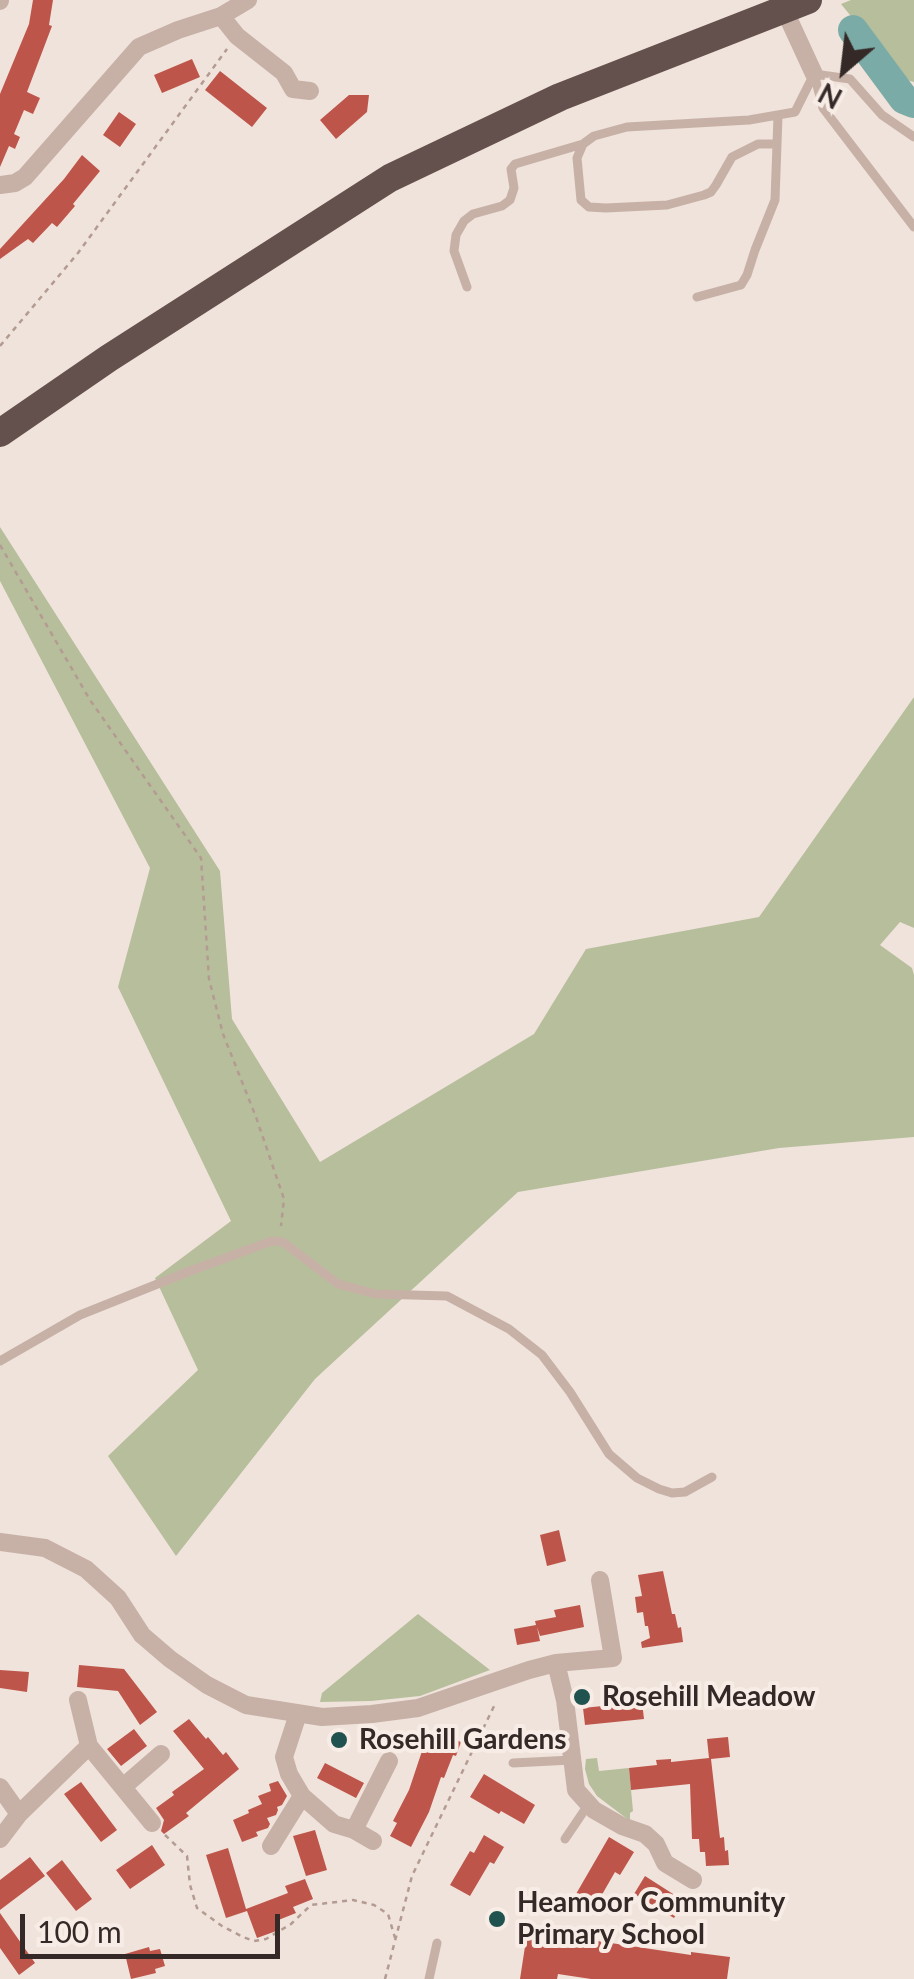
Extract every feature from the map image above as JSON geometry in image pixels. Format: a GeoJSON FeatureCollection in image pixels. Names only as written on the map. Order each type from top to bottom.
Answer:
{"type":"FeatureCollection","features":[{"type":"Feature","properties":{"kind":"highway"},"geometry":{"type":"LineString","coordinates":[[0,433],[109,358],[390,178],[560,96],[796,5]]}},
{"type":"Feature","properties":{"kind":"street"},"geometry":{"type":"LineString","coordinates":[[0,185],[15,184],[25,176],[139,47],[221,16],[248,0]]}},
{"type":"Feature","properties":{"kind":"street"},"geometry":{"type":"LineString","coordinates":[[796,5],[814,74]]}},
{"type":"Feature","properties":{"kind":"street"},"geometry":{"type":"LineString","coordinates":[[221,16],[237,36],[284,72],[293,89],[310,90]]}},
{"type":"Feature","properties":{"kind":"street"},"geometry":{"type":"LineString","coordinates":[[0,1542],[44,1548],[86,1568],[118,1598],[142,1635],[170,1660],[208,1685],[246,1705],[322,1717],[418,1708],[556,1664],[614,1658],[600,1580]]}},
{"type":"Feature","properties":{"kind":"street"},"geometry":{"type":"LineString","coordinates":[[556,1664],[565,1700],[576,1790],[588,1805],[622,1826],[645,1834],[656,1844],[666,1863],[693,1880]]}},
{"type":"Feature","properties":{"kind":"street"},"geometry":{"type":"LineString","coordinates":[[78,1700],[89,1746],[152,1823]]}},
{"type":"Feature","properties":{"kind":"street"},"geometry":{"type":"LineString","coordinates":[[298,1714],[284,1757],[288,1774],[302,1796],[334,1824],[373,1842]]}},
{"type":"Feature","properties":{"kind":"street"},"geometry":{"type":"LineString","coordinates":[[0,1839],[19,1814],[89,1746]]}},
{"type":"Feature","properties":{"kind":"street"},"geometry":{"type":"LineString","coordinates":[[123,1787],[161,1754]]}},
{"type":"Feature","properties":{"kind":"street"},"geometry":{"type":"LineString","coordinates":[[354,1830],[388,1761]]}},
{"type":"Feature","properties":{"kind":"street"},"geometry":{"type":"LineString","coordinates":[[0,1787],[19,1814]]}},
{"type":"Feature","properties":{"kind":"street"},"geometry":{"type":"LineString","coordinates":[[271,1846],[302,1796]]}},
{"type":"Feature","properties":{"kind":"lane"},"geometry":{"type":"LineString","coordinates":[[467,287],[454,251],[456,235],[464,221],[474,214],[510,200],[514,164],[627,127],[749,120],[796,112],[814,74]]}},
{"type":"Feature","properties":{"kind":"lane"},"geometry":{"type":"LineString","coordinates":[[814,74],[850,79],[882,115],[914,137]]}},
{"type":"Feature","properties":{"kind":"lane"},"geometry":{"type":"LineString","coordinates":[[814,74],[823,108],[914,226]]}},
{"type":"Feature","properties":{"kind":"lane"},"geometry":{"type":"LineString","coordinates":[[697,298],[741,285],[747,275],[775,200],[778,116]]}},
{"type":"Feature","properties":{"kind":"lane"},"geometry":{"type":"LineString","coordinates":[[583,144],[577,158],[579,193],[584,204],[598,208],[667,205],[704,195],[711,192],[732,157],[758,144],[777,144]]}},
{"type":"Feature","properties":{"kind":"lane"},"geometry":{"type":"LineString","coordinates":[[0,1361],[80,1315],[190,1270],[272,1241],[283,1242],[338,1284],[376,1294],[447,1296],[509,1329],[542,1355],[609,1454],[638,1478],[672,1493],[685,1492],[712,1477]]}},
{"type":"Feature","properties":{"kind":"lane"},"geometry":{"type":"LineString","coordinates":[[513,1763],[572,1760]]}},
{"type":"Feature","properties":{"kind":"lane"},"geometry":{"type":"LineString","coordinates":[[565,1839],[588,1805]]}},
{"type":"Feature","properties":{"kind":"lane"},"geometry":{"type":"LineString","coordinates":[[429,1979],[437,1943]]}},
{"type":"Feature","properties":{"kind":"path"},"geometry":{"type":"LineString","coordinates":[[0,346],[78,253],[237,36]]}},
{"type":"Feature","properties":{"kind":"path"},"geometry":{"type":"LineString","coordinates":[[0,546],[90,700],[201,858],[209,979],[224,1034],[284,1199],[280,1223],[283,1242]]}},
{"type":"Feature","properties":{"kind":"path"},"geometry":{"type":"LineString","coordinates":[[385,1979],[412,1876],[507,1678]]}},
{"type":"Feature","properties":{"kind":"path"},"geometry":{"type":"LineString","coordinates":[[152,1823],[187,1856],[197,1908],[243,1937],[254,1941],[266,1939],[291,1924],[311,1905],[353,1900],[374,1905],[388,1914],[395,1938]]}},
{"type":"Feature","properties":{"kind":"green space"},"geometry":{"type":"Polygon","coordinates":[[[851,0],[914,0],[914,82],[902,79],[841,4],[851,0]]]}},
{"type":"Feature","properties":{"kind":"green space"},"geometry":{"type":"Polygon","coordinates":[[[0,527],[220,871],[232,1019],[320,1162],[534,1034],[586,949],[759,917],[914,697],[914,928],[900,922],[880,945],[912,968],[914,975],[914,1137],[779,1148],[518,1192],[315,1379],[176,1556],[108,1456],[198,1370],[155,1278],[231,1221],[118,987],[150,868],[0,581],[0,527]]]}},
{"type":"Feature","properties":{"kind":"green space"},"geometry":{"type":"Polygon","coordinates":[[[418,1614],[490,1670],[420,1696],[320,1702],[322,1693],[418,1614]]]}},
{"type":"Feature","properties":{"kind":"green space"},"geometry":{"type":"Polygon","coordinates":[[[597,1758],[599,1771],[629,1768],[633,1811],[630,1821],[597,1796],[589,1784],[586,1759],[597,1758]]]}},
{"type":"Feature","properties":{"kind":"building"},"geometry":{"type":"Polygon","coordinates":[[[33,0],[53,0],[49,25],[52,26],[27,92],[40,98],[33,114],[24,110],[14,134],[20,137],[15,149],[9,146],[0,167],[0,94],[29,24],[33,0]]]}},
{"type":"Feature","properties":{"kind":"building"},"geometry":{"type":"Polygon","coordinates":[[[192,59],[200,77],[162,93],[154,75],[192,59]]]}},
{"type":"Feature","properties":{"kind":"building"},"geometry":{"type":"Polygon","coordinates":[[[220,71],[267,108],[252,127],[205,90],[220,71]]]}},
{"type":"Feature","properties":{"kind":"building"},"geometry":{"type":"Polygon","coordinates":[[[349,95],[369,95],[367,112],[336,139],[320,120],[349,95]]]}},
{"type":"Feature","properties":{"kind":"building"},"geometry":{"type":"Polygon","coordinates":[[[119,112],[136,124],[120,147],[103,135],[119,112]]]}},
{"type":"Feature","properties":{"kind":"building"},"geometry":{"type":"Polygon","coordinates":[[[82,155],[100,171],[75,206],[57,227],[52,223],[33,243],[28,239],[0,259],[0,249],[82,155]]]}},
{"type":"Feature","properties":{"kind":"building"},"geometry":{"type":"Polygon","coordinates":[[[559,1530],[566,1561],[547,1566],[540,1535],[559,1530]]]}},
{"type":"Feature","properties":{"kind":"building"},"geometry":{"type":"Polygon","coordinates":[[[663,1571],[683,1642],[642,1648],[641,1642],[650,1638],[643,1612],[637,1613],[635,1597],[642,1596],[638,1575],[663,1571]]]}},
{"type":"Feature","properties":{"kind":"building"},"geometry":{"type":"Polygon","coordinates":[[[580,1605],[584,1627],[540,1636],[537,1627],[540,1641],[517,1645],[514,1629],[556,1617],[554,1610],[580,1605]]]}},
{"type":"Feature","properties":{"kind":"building"},"geometry":{"type":"Polygon","coordinates":[[[79,1665],[124,1669],[157,1712],[140,1725],[118,1691],[77,1687],[79,1665]]]}},
{"type":"Feature","properties":{"kind":"building"},"geometry":{"type":"Polygon","coordinates":[[[0,1670],[29,1672],[27,1692],[0,1688],[0,1670]]]}},
{"type":"Feature","properties":{"kind":"building"},"geometry":{"type":"Polygon","coordinates":[[[642,1702],[644,1719],[585,1725],[583,1708],[642,1702]]]}},
{"type":"Feature","properties":{"kind":"building"},"geometry":{"type":"Polygon","coordinates":[[[189,1719],[239,1769],[164,1834],[164,1820],[156,1808],[204,1769],[173,1731],[189,1719]]]}},
{"type":"Feature","properties":{"kind":"building"},"geometry":{"type":"Polygon","coordinates":[[[134,1729],[147,1746],[121,1766],[107,1749],[134,1729]]]}},
{"type":"Feature","properties":{"kind":"building"},"geometry":{"type":"Polygon","coordinates":[[[435,1732],[461,1742],[444,1778],[441,1777],[411,1847],[390,1836],[397,1823],[393,1821],[409,1790],[425,1742],[431,1745],[435,1732]]]}},
{"type":"Feature","properties":{"kind":"building"},"geometry":{"type":"Polygon","coordinates":[[[728,1737],[730,1757],[711,1759],[720,1838],[724,1837],[729,1865],[706,1866],[699,1839],[692,1839],[690,1784],[631,1790],[629,1768],[657,1765],[656,1760],[709,1758],[707,1739],[728,1737]]]}},
{"type":"Feature","properties":{"kind":"building"},"geometry":{"type":"Polygon","coordinates":[[[325,1763],[364,1783],[356,1798],[317,1778],[325,1763]]]}},
{"type":"Feature","properties":{"kind":"building"},"geometry":{"type":"Polygon","coordinates":[[[484,1774],[535,1805],[524,1824],[470,1797],[484,1774]]]}},
{"type":"Feature","properties":{"kind":"building"},"geometry":{"type":"Polygon","coordinates":[[[278,1781],[287,1796],[282,1805],[277,1807],[276,1815],[267,1818],[268,1828],[242,1842],[233,1820],[262,1804],[258,1796],[271,1791],[269,1784],[278,1781]]]}},
{"type":"Feature","properties":{"kind":"building"},"geometry":{"type":"Polygon","coordinates":[[[81,1782],[117,1830],[101,1842],[64,1794],[81,1782]]]}},
{"type":"Feature","properties":{"kind":"building"},"geometry":{"type":"Polygon","coordinates":[[[315,1830],[327,1870],[306,1876],[293,1836],[315,1830]]]}},
{"type":"Feature","properties":{"kind":"building"},"geometry":{"type":"Polygon","coordinates":[[[484,1835],[504,1847],[470,1896],[450,1885],[484,1835]]]}},
{"type":"Feature","properties":{"kind":"building"},"geometry":{"type":"Polygon","coordinates":[[[609,1837],[634,1852],[620,1875],[615,1872],[596,1905],[576,1894],[609,1837]]]}},
{"type":"Feature","properties":{"kind":"building"},"geometry":{"type":"Polygon","coordinates":[[[152,1845],[165,1865],[130,1889],[116,1870],[152,1845]]]}},
{"type":"Feature","properties":{"kind":"building"},"geometry":{"type":"Polygon","coordinates":[[[228,1848],[246,1909],[288,1893],[285,1886],[305,1879],[313,1899],[293,1907],[296,1913],[276,1921],[279,1930],[257,1938],[247,1911],[226,1918],[206,1855],[228,1848]]]}},
{"type":"Feature","properties":{"kind":"building"},"geometry":{"type":"Polygon","coordinates":[[[30,1857],[45,1876],[0,1910],[0,1880],[30,1857]]]}},
{"type":"Feature","properties":{"kind":"building"},"geometry":{"type":"Polygon","coordinates":[[[62,1860],[92,1899],[76,1911],[46,1873],[62,1860]]]}},
{"type":"Feature","properties":{"kind":"building"},"geometry":{"type":"Polygon","coordinates":[[[645,1876],[684,1901],[674,1918],[634,1894],[645,1876]]]}},
{"type":"Feature","properties":{"kind":"building"},"geometry":{"type":"Polygon","coordinates":[[[0,1913],[35,1963],[19,1975],[0,1948],[0,1913]]]}},
{"type":"Feature","properties":{"kind":"building"},"geometry":{"type":"Polygon","coordinates":[[[528,1927],[691,1955],[730,1957],[727,1979],[591,1979],[558,1974],[557,1979],[520,1979],[528,1927]]]}},
{"type":"Feature","properties":{"kind":"building"},"geometry":{"type":"Polygon","coordinates":[[[149,1947],[150,1951],[160,1949],[165,1966],[155,1969],[156,1973],[131,1979],[125,1954],[149,1947]]]}},
{"type":"Feature","properties":{"kind":"waterway"},"geometry":{"type":"LineString","coordinates":[[853,30],[904,99],[914,103]]}},
{"type":"Feature","properties":{"kind":"place","name":"Rosehill Meadow"},"geometry":{"type":"Point","coordinates":[582,1697]}},
{"type":"Feature","properties":{"kind":"place","name":"Rosehill Gardens"},"geometry":{"type":"Point","coordinates":[339,1740]}},
{"type":"Feature","properties":{"kind":"place","name":"Heamoor Community Primary School"},"geometry":{"type":"Point","coordinates":[497,1919]}}]}
